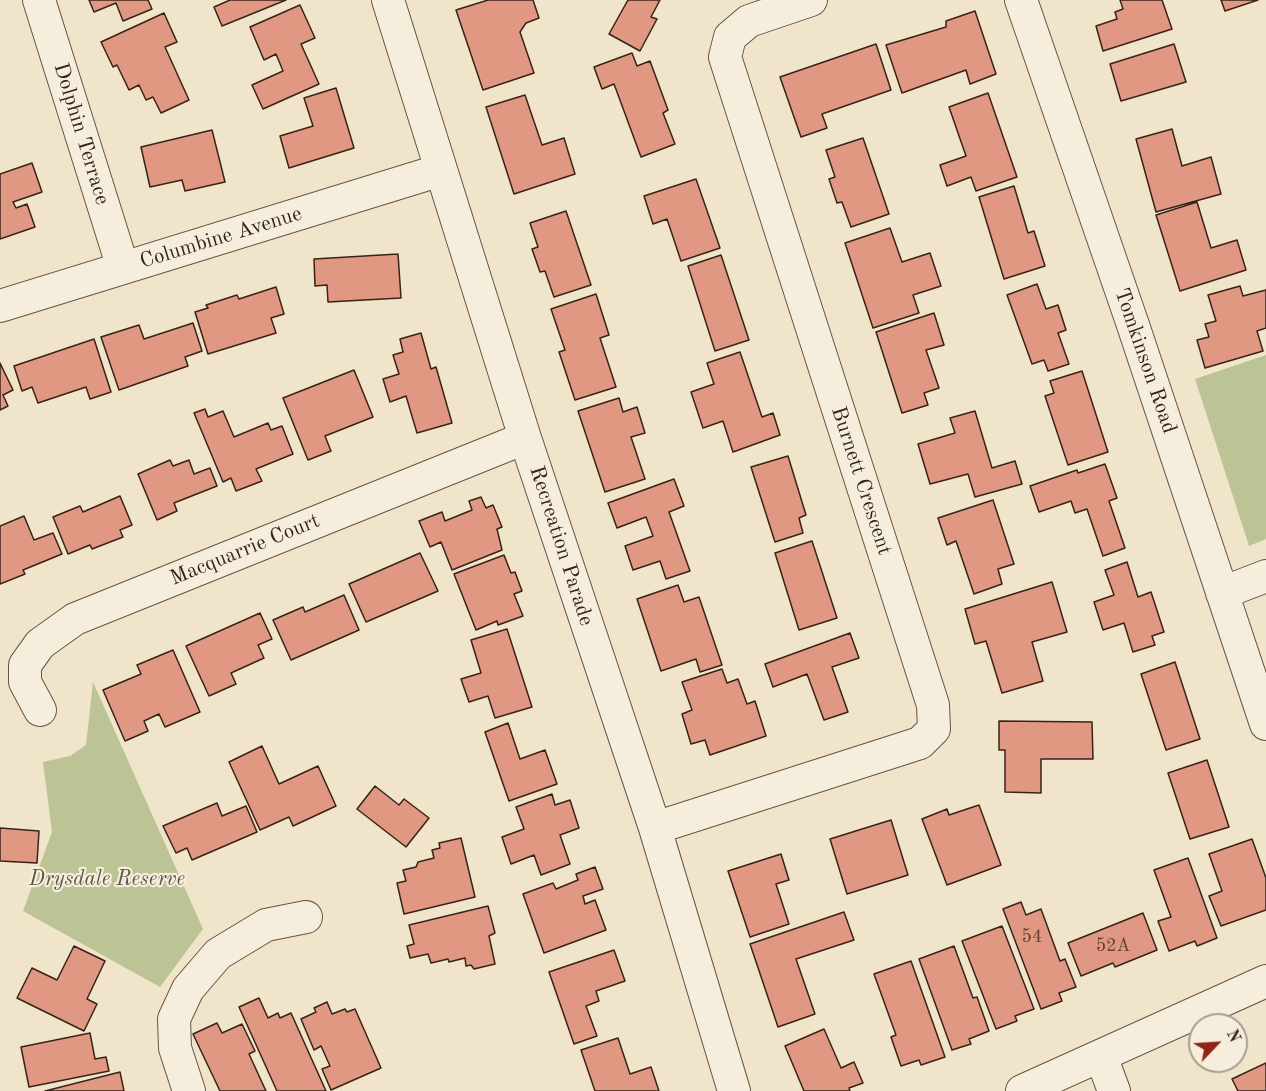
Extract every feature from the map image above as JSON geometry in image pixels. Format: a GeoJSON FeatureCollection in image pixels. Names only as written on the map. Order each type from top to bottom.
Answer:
{"type":"FeatureCollection","features":[{"type":"Feature","properties":{"kind":"street","name":"Dolphin Terrace"},"geometry":{"type":"LineString","coordinates":[[39,0],[123,268]]}},
{"type":"Feature","properties":{"kind":"street","name":"Recreation Parade"},"geometry":{"type":"LineString","coordinates":[[388,0],[525,438],[655,828],[734,1091]]}},
{"type":"Feature","properties":{"kind":"street","name":"Burnett Crescent"},"geometry":{"type":"LineString","coordinates":[[655,828],[920,743],[934,729],[933,705],[725,57],[730,37],[749,21],[811,0]]}},
{"type":"Feature","properties":{"kind":"street","name":"Tomkinson Road"},"geometry":{"type":"LineString","coordinates":[[1021,0],[1134,325],[1266,724]]}},
{"type":"Feature","properties":{"kind":"street","name":"Columbine Avenue"},"geometry":{"type":"LineString","coordinates":[[0,306],[441,170]]}},
{"type":"Feature","properties":{"kind":"street","name":"Macquarrie Court"},"geometry":{"type":"LineString","coordinates":[[40,710],[25,682],[25,665],[40,644],[75,619],[525,438]]}},
{"type":"Feature","properties":{"kind":"street"},"geometry":{"type":"LineString","coordinates":[[1222,593],[1266,576]]}},
{"type":"Feature","properties":{"kind":"street"},"geometry":{"type":"LineString","coordinates":[[189,1091],[175,1048],[174,1019],[189,989],[218,954],[266,925],[306,917]]}},
{"type":"Feature","properties":{"kind":"street"},"geometry":{"type":"LineString","coordinates":[[1022,1091],[1266,981]]}},
{"type":"Feature","properties":{"kind":"street"},"geometry":{"type":"LineString","coordinates":[[1101,1056],[1114,1091]]}},
{"type":"Feature","properties":{"kind":"green space"},"geometry":{"type":"Polygon","coordinates":[[[1266,355],[1266,539],[1249,546],[1195,379],[1266,355]]]}},
{"type":"Feature","properties":{"kind":"green space","name":"Drysdale Reserve"},"geometry":{"type":"Polygon","coordinates":[[[93,682],[203,929],[160,987],[23,911],[52,832],[43,762],[70,756],[86,745],[93,682]]]}},
{"type":"Feature","properties":{"kind":"building"},"geometry":{"type":"Polygon","coordinates":[[[89,0],[148,0],[152,9],[123,21],[116,3],[94,12],[89,0]]]}},
{"type":"Feature","properties":{"kind":"building"},"geometry":{"type":"Polygon","coordinates":[[[230,0],[286,0],[222,26],[214,7],[230,0]]]}},
{"type":"Feature","properties":{"kind":"building"},"geometry":{"type":"Polygon","coordinates":[[[488,0],[533,0],[539,18],[526,23],[520,32],[534,73],[483,90],[456,10],[488,0]]]}},
{"type":"Feature","properties":{"kind":"building"},"geometry":{"type":"Polygon","coordinates":[[[628,0],[660,0],[651,17],[657,19],[640,51],[609,34],[628,0]]]}},
{"type":"Feature","properties":{"kind":"building"},"geometry":{"type":"Polygon","coordinates":[[[1120,0],[1162,0],[1172,29],[1103,51],[1096,26],[1117,19],[1115,12],[1123,9],[1120,0]]]}},
{"type":"Feature","properties":{"kind":"building"},"geometry":{"type":"Polygon","coordinates":[[[1221,0],[1258,0],[1225,11],[1221,0]]]}},
{"type":"Feature","properties":{"kind":"building"},"geometry":{"type":"Polygon","coordinates":[[[300,5],[315,38],[301,44],[319,84],[263,109],[252,85],[283,71],[276,54],[264,60],[250,27],[300,5]]]}},
{"type":"Feature","properties":{"kind":"building"},"geometry":{"type":"Polygon","coordinates":[[[975,11],[996,74],[970,84],[966,70],[902,93],[886,45],[946,27],[946,21],[975,11]]]}},
{"type":"Feature","properties":{"kind":"building"},"geometry":{"type":"Polygon","coordinates":[[[164,13],[177,42],[165,47],[189,100],[161,113],[153,97],[146,100],[139,85],[129,90],[117,65],[113,67],[101,42],[164,13]]]}},
{"type":"Feature","properties":{"kind":"building"},"geometry":{"type":"Polygon","coordinates":[[[876,44],[891,90],[822,114],[827,128],[801,137],[780,77],[876,44]]]}},
{"type":"Feature","properties":{"kind":"building"},"geometry":{"type":"Polygon","coordinates":[[[1174,44],[1186,82],[1121,101],[1110,64],[1174,44]]]}},
{"type":"Feature","properties":{"kind":"building"},"geometry":{"type":"Polygon","coordinates":[[[632,53],[637,66],[650,61],[668,110],[663,113],[675,144],[641,157],[614,84],[602,89],[594,67],[632,53]]]}},
{"type":"Feature","properties":{"kind":"building"},"geometry":{"type":"Polygon","coordinates":[[[336,88],[354,148],[289,168],[280,136],[313,126],[304,98],[336,88]]]}},
{"type":"Feature","properties":{"kind":"building"},"geometry":{"type":"Polygon","coordinates":[[[988,93],[1017,177],[976,191],[971,177],[947,186],[940,165],[966,156],[949,107],[988,93]]]}},
{"type":"Feature","properties":{"kind":"building"},"geometry":{"type":"Polygon","coordinates":[[[525,95],[542,145],[564,138],[575,174],[514,194],[486,107],[525,95]]]}},
{"type":"Feature","properties":{"kind":"building"},"geometry":{"type":"Polygon","coordinates":[[[1172,129],[1182,166],[1211,157],[1221,194],[1156,212],[1136,139],[1172,129]]]}},
{"type":"Feature","properties":{"kind":"building"},"geometry":{"type":"Polygon","coordinates":[[[212,130],[225,182],[185,191],[182,180],[150,187],[141,147],[212,130]]]}},
{"type":"Feature","properties":{"kind":"building"},"geometry":{"type":"Polygon","coordinates":[[[863,138],[889,214],[851,227],[842,202],[837,203],[829,179],[835,177],[826,150],[863,138]]]}},
{"type":"Feature","properties":{"kind":"building"},"geometry":{"type":"Polygon","coordinates":[[[32,163],[42,192],[13,202],[16,208],[27,204],[35,227],[0,239],[0,174],[32,163]]]}},
{"type":"Feature","properties":{"kind":"building"},"geometry":{"type":"Polygon","coordinates":[[[696,179],[720,248],[681,261],[667,219],[653,224],[644,196],[696,179]]]}},
{"type":"Feature","properties":{"kind":"building"},"geometry":{"type":"Polygon","coordinates":[[[1014,186],[1028,233],[1034,231],[1045,266],[1004,279],[979,197],[1014,186]]]}},
{"type":"Feature","properties":{"kind":"building"},"geometry":{"type":"Polygon","coordinates":[[[1197,202],[1211,248],[1237,240],[1246,270],[1180,291],[1156,215],[1197,202]]]}},
{"type":"Feature","properties":{"kind":"building"},"geometry":{"type":"Polygon","coordinates":[[[566,211],[591,285],[554,297],[545,271],[540,272],[532,249],[538,247],[530,223],[566,211]]]}},
{"type":"Feature","properties":{"kind":"building"},"geometry":{"type":"Polygon","coordinates":[[[890,228],[902,262],[930,253],[941,286],[913,295],[919,313],[873,328],[845,243],[890,228]]]}},
{"type":"Feature","properties":{"kind":"building"},"geometry":{"type":"Polygon","coordinates":[[[398,254],[401,298],[328,302],[327,285],[315,286],[314,259],[398,254]]]}},
{"type":"Feature","properties":{"kind":"building"},"geometry":{"type":"Polygon","coordinates":[[[721,255],[749,340],[715,351],[688,266],[721,255]]]}},
{"type":"Feature","properties":{"kind":"building"},"geometry":{"type":"Polygon","coordinates":[[[1037,284],[1046,309],[1058,305],[1066,330],[1058,333],[1069,364],[1048,371],[1044,360],[1032,364],[1007,295],[1037,284]]]}},
{"type":"Feature","properties":{"kind":"building"},"geometry":{"type":"Polygon","coordinates":[[[1240,286],[1243,296],[1266,290],[1266,328],[1257,331],[1263,351],[1205,368],[1197,340],[1209,337],[1205,324],[1216,321],[1208,295],[1240,286]]]}},
{"type":"Feature","properties":{"kind":"building"},"geometry":{"type":"Polygon","coordinates":[[[276,287],[284,314],[271,318],[276,333],[208,354],[195,312],[208,308],[206,305],[237,295],[239,299],[276,287]]]}},
{"type":"Feature","properties":{"kind":"building"},"geometry":{"type":"Polygon","coordinates":[[[596,294],[609,335],[600,338],[616,387],[575,400],[559,352],[565,350],[551,309],[596,294]]]}},
{"type":"Feature","properties":{"kind":"building"},"geometry":{"type":"Polygon","coordinates":[[[934,313],[944,345],[926,350],[939,388],[924,393],[928,405],[902,413],[876,332],[934,313]]]}},
{"type":"Feature","properties":{"kind":"building"},"geometry":{"type":"Polygon","coordinates":[[[193,323],[202,351],[185,357],[188,366],[119,390],[101,337],[139,325],[144,339],[193,323]]]}},
{"type":"Feature","properties":{"kind":"building"},"geometry":{"type":"Polygon","coordinates":[[[421,333],[431,369],[436,367],[452,423],[417,433],[406,396],[390,402],[383,379],[399,374],[393,355],[403,352],[400,339],[421,333]]]}},
{"type":"Feature","properties":{"kind":"building"},"geometry":{"type":"Polygon","coordinates":[[[94,339],[111,392],[90,399],[86,387],[38,403],[32,387],[22,391],[14,366],[94,339]]]}},
{"type":"Feature","properties":{"kind":"building"},"geometry":{"type":"Polygon","coordinates":[[[740,352],[762,417],[773,413],[780,435],[733,452],[723,421],[703,428],[691,392],[714,384],[707,363],[740,352]]]}},
{"type":"Feature","properties":{"kind":"building"},"geometry":{"type":"Polygon","coordinates":[[[0,363],[13,390],[3,395],[8,406],[0,410],[0,363]]]}},
{"type":"Feature","properties":{"kind":"building"},"geometry":{"type":"Polygon","coordinates":[[[354,370],[373,417],[325,436],[331,451],[308,460],[283,398],[354,370]]]}},
{"type":"Feature","properties":{"kind":"building"},"geometry":{"type":"Polygon","coordinates":[[[1082,371],[1108,452],[1068,465],[1045,396],[1054,393],[1050,381],[1082,371]]]}},
{"type":"Feature","properties":{"kind":"building"},"geometry":{"type":"Polygon","coordinates":[[[619,398],[623,412],[637,407],[645,433],[631,437],[645,479],[605,492],[578,411],[619,398]]]}},
{"type":"Feature","properties":{"kind":"building"},"geometry":{"type":"Polygon","coordinates":[[[205,409],[208,417],[223,411],[234,437],[268,423],[271,430],[282,426],[293,454],[256,469],[262,481],[236,491],[231,478],[223,482],[194,413],[205,409]]]}},
{"type":"Feature","properties":{"kind":"building"},"geometry":{"type":"Polygon","coordinates":[[[975,411],[992,468],[1015,461],[1022,484],[975,497],[968,474],[930,484],[918,444],[955,433],[950,418],[975,411]]]}},
{"type":"Feature","properties":{"kind":"building"},"geometry":{"type":"Polygon","coordinates":[[[788,456],[806,515],[799,518],[803,533],[775,542],[751,467],[788,456]]]}},
{"type":"Feature","properties":{"kind":"building"},"geometry":{"type":"Polygon","coordinates":[[[170,460],[173,466],[189,460],[194,474],[210,468],[217,486],[174,503],[177,511],[157,520],[138,474],[170,460]]]}},
{"type":"Feature","properties":{"kind":"building"},"geometry":{"type":"Polygon","coordinates":[[[1105,464],[1117,498],[1109,501],[1125,548],[1103,556],[1087,509],[1075,513],[1071,501],[1039,512],[1030,486],[1077,470],[1078,473],[1105,464]]]}},
{"type":"Feature","properties":{"kind":"building"},"geometry":{"type":"Polygon","coordinates":[[[674,479],[684,506],[669,512],[690,571],[666,579],[660,561],[633,570],[625,546],[653,536],[646,517],[617,528],[608,503],[674,479]]]}},
{"type":"Feature","properties":{"kind":"building"},"geometry":{"type":"Polygon","coordinates":[[[120,496],[132,525],[120,530],[123,537],[92,549],[90,545],[68,554],[53,517],[80,506],[83,512],[120,496]]]}},
{"type":"Feature","properties":{"kind":"building"},"geometry":{"type":"Polygon","coordinates":[[[481,497],[486,508],[493,505],[502,527],[497,529],[502,550],[452,570],[441,542],[430,547],[419,521],[442,512],[445,521],[472,510],[469,501],[481,497]]]}},
{"type":"Feature","properties":{"kind":"building"},"geometry":{"type":"Polygon","coordinates":[[[993,500],[1014,564],[998,569],[1002,584],[974,594],[956,541],[947,545],[938,518],[993,500]]]}},
{"type":"Feature","properties":{"kind":"building"},"geometry":{"type":"Polygon","coordinates":[[[24,516],[34,540],[53,533],[62,554],[23,570],[25,574],[0,584],[0,526],[24,516]]]}},
{"type":"Feature","properties":{"kind":"building"},"geometry":{"type":"Polygon","coordinates":[[[812,541],[837,618],[799,630],[775,553],[812,541]]]}},
{"type":"Feature","properties":{"kind":"building"},"geometry":{"type":"Polygon","coordinates":[[[420,553],[438,591],[366,622],[349,584],[420,553]]]}},
{"type":"Feature","properties":{"kind":"building"},"geometry":{"type":"Polygon","coordinates":[[[504,555],[511,573],[515,572],[522,591],[514,594],[523,616],[498,625],[497,621],[476,630],[454,574],[504,555]]]}},
{"type":"Feature","properties":{"kind":"building"},"geometry":{"type":"Polygon","coordinates":[[[1127,562],[1138,597],[1151,592],[1164,632],[1152,636],[1155,645],[1133,652],[1124,623],[1103,630],[1094,602],[1114,595],[1105,570],[1127,562]]]}},
{"type":"Feature","properties":{"kind":"building"},"geometry":{"type":"Polygon","coordinates":[[[1052,582],[1067,632],[1032,642],[1043,681],[1002,693],[986,641],[975,644],[965,609],[1052,582]]]}},
{"type":"Feature","properties":{"kind":"building"},"geometry":{"type":"Polygon","coordinates":[[[678,585],[684,602],[699,597],[722,665],[700,672],[696,659],[661,671],[637,599],[678,585]]]}},
{"type":"Feature","properties":{"kind":"building"},"geometry":{"type":"Polygon","coordinates":[[[344,595],[359,630],[291,660],[273,620],[303,607],[305,612],[344,595]]]}},
{"type":"Feature","properties":{"kind":"building"},"geometry":{"type":"Polygon","coordinates":[[[260,613],[272,639],[258,645],[264,658],[231,673],[236,684],[209,696],[186,646],[260,613]]]}},
{"type":"Feature","properties":{"kind":"building"},"geometry":{"type":"Polygon","coordinates":[[[507,629],[532,707],[495,718],[488,696],[469,702],[461,679],[481,673],[471,640],[507,629]]]}},
{"type":"Feature","properties":{"kind":"building"},"geometry":{"type":"Polygon","coordinates":[[[850,633],[859,658],[832,667],[848,712],[824,720],[807,674],[773,687],[765,664],[850,633]]]}},
{"type":"Feature","properties":{"kind":"building"},"geometry":{"type":"Polygon","coordinates":[[[173,650],[200,712],[165,727],[159,714],[144,721],[148,731],[125,741],[103,690],[141,674],[137,665],[173,650]]]}},
{"type":"Feature","properties":{"kind":"building"},"geometry":{"type":"Polygon","coordinates":[[[1175,662],[1200,739],[1166,750],[1141,674],[1175,662]]]}},
{"type":"Feature","properties":{"kind":"building"},"geometry":{"type":"Polygon","coordinates":[[[722,669],[727,683],[738,679],[747,704],[755,701],[766,736],[710,755],[705,740],[691,744],[682,714],[692,710],[682,682],[722,669]]]}},
{"type":"Feature","properties":{"kind":"building"},"geometry":{"type":"Polygon","coordinates":[[[999,721],[1092,722],[1093,759],[1041,759],[1041,793],[1005,792],[1005,750],[999,750],[999,721]]]}},
{"type":"Feature","properties":{"kind":"building"},"geometry":{"type":"Polygon","coordinates":[[[508,723],[520,759],[545,750],[557,784],[509,801],[485,732],[508,723]]]}},
{"type":"Feature","properties":{"kind":"building"},"geometry":{"type":"Polygon","coordinates":[[[262,746],[279,784],[318,766],[336,806],[293,826],[289,817],[260,830],[229,762],[262,746]]]}},
{"type":"Feature","properties":{"kind":"building"},"geometry":{"type":"Polygon","coordinates":[[[1207,760],[1229,827],[1190,839],[1168,773],[1207,760]]]}},
{"type":"Feature","properties":{"kind":"building"},"geometry":{"type":"Polygon","coordinates":[[[375,786],[399,805],[404,799],[429,818],[406,847],[357,809],[375,786]]]}},
{"type":"Feature","properties":{"kind":"building"},"geometry":{"type":"Polygon","coordinates":[[[552,794],[555,805],[570,800],[579,828],[560,835],[570,864],[541,875],[534,855],[511,864],[502,837],[524,829],[516,807],[552,794]]]}},
{"type":"Feature","properties":{"kind":"building"},"geometry":{"type":"Polygon","coordinates":[[[217,803],[222,816],[246,806],[257,832],[192,860],[187,848],[176,853],[163,826],[217,803]]]}},
{"type":"Feature","properties":{"kind":"building"},"geometry":{"type":"Polygon","coordinates":[[[979,805],[1001,865],[947,885],[922,819],[947,809],[949,815],[979,805]]]}},
{"type":"Feature","properties":{"kind":"building"},"geometry":{"type":"Polygon","coordinates":[[[891,820],[908,875],[847,894],[830,839],[891,820]]]}},
{"type":"Feature","properties":{"kind":"building"},"geometry":{"type":"Polygon","coordinates":[[[0,828],[39,831],[37,863],[0,861],[0,828]]]}},
{"type":"Feature","properties":{"kind":"building"},"geometry":{"type":"Polygon","coordinates":[[[461,838],[475,897],[404,914],[397,883],[406,881],[403,870],[416,867],[418,862],[434,858],[432,850],[440,848],[439,843],[461,838]]]}},
{"type":"Feature","properties":{"kind":"building"},"geometry":{"type":"Polygon","coordinates":[[[1252,839],[1266,878],[1266,910],[1221,926],[1209,896],[1222,891],[1209,854],[1252,839]]]}},
{"type":"Feature","properties":{"kind":"building"},"geometry":{"type":"Polygon","coordinates":[[[781,854],[789,880],[776,884],[789,924],[750,937],[728,871],[781,854]]]}},
{"type":"Feature","properties":{"kind":"building"},"geometry":{"type":"Polygon","coordinates":[[[1188,858],[1217,938],[1197,946],[1195,941],[1169,951],[1158,921],[1171,917],[1154,870],[1188,858]]]}},
{"type":"Feature","properties":{"kind":"building"},"geometry":{"type":"Polygon","coordinates":[[[595,867],[603,889],[583,896],[585,904],[595,900],[606,930],[544,953],[523,894],[553,883],[556,889],[578,880],[576,874],[595,867]]]}},
{"type":"Feature","properties":{"kind":"building"},"geometry":{"type":"Polygon","coordinates":[[[1021,902],[1026,915],[1041,909],[1060,961],[1065,959],[1076,987],[1059,993],[1062,1001],[1041,1009],[1003,909],[1021,902]]]}},
{"type":"Feature","properties":{"kind":"building"},"geometry":{"type":"Polygon","coordinates":[[[488,906],[495,933],[489,936],[495,964],[474,969],[471,965],[466,966],[465,958],[431,963],[428,954],[410,958],[407,946],[414,944],[409,925],[488,906]]]}},
{"type":"Feature","properties":{"kind":"building"},"geometry":{"type":"Polygon","coordinates":[[[844,912],[854,940],[796,959],[815,1014],[778,1027],[750,944],[844,912]]]}},
{"type":"Feature","properties":{"kind":"building"},"geometry":{"type":"Polygon","coordinates":[[[1143,913],[1157,950],[1115,967],[1113,963],[1081,976],[1068,943],[1143,913]]]}},
{"type":"Feature","properties":{"kind":"building"},"geometry":{"type":"Polygon","coordinates":[[[1002,926],[1034,1009],[1015,1016],[1017,1021],[996,1029],[962,941],[1002,926]]]}},
{"type":"Feature","properties":{"kind":"building"},"geometry":{"type":"Polygon","coordinates":[[[74,946],[105,961],[87,999],[97,1004],[84,1031],[17,998],[32,968],[57,980],[74,946]]]}},
{"type":"Feature","properties":{"kind":"building"},"geometry":{"type":"Polygon","coordinates":[[[954,946],[973,998],[977,997],[989,1031],[969,1039],[971,1044],[952,1050],[919,959],[954,946]]]}},
{"type":"Feature","properties":{"kind":"building"},"geometry":{"type":"Polygon","coordinates":[[[614,950],[625,981],[596,991],[599,1001],[586,1006],[597,1036],[574,1044],[549,972],[614,950]]]}},
{"type":"Feature","properties":{"kind":"building"},"geometry":{"type":"Polygon","coordinates":[[[911,961],[945,1057],[921,1065],[919,1060],[901,1066],[891,1037],[896,1035],[874,974],[911,961]]]}},
{"type":"Feature","properties":{"kind":"building"},"geometry":{"type":"Polygon","coordinates":[[[259,998],[268,1018],[278,1013],[280,1018],[291,1013],[326,1091],[277,1091],[239,1007],[259,998]]]}},
{"type":"Feature","properties":{"kind":"building"},"geometry":{"type":"Polygon","coordinates":[[[327,1002],[332,1014],[345,1009],[347,1012],[355,1009],[381,1068],[331,1090],[322,1069],[330,1066],[321,1046],[314,1050],[301,1019],[316,1012],[314,1008],[327,1002]]]}},
{"type":"Feature","properties":{"kind":"building"},"geometry":{"type":"Polygon","coordinates":[[[217,1023],[222,1033],[242,1024],[255,1051],[249,1054],[266,1091],[220,1091],[193,1034],[217,1023]]]}},
{"type":"Feature","properties":{"kind":"building"},"geometry":{"type":"Polygon","coordinates":[[[824,1029],[841,1068],[854,1062],[863,1083],[849,1088],[850,1091],[804,1091],[785,1046],[824,1029]]]}},
{"type":"Feature","properties":{"kind":"building"},"geometry":{"type":"Polygon","coordinates":[[[90,1033],[95,1059],[106,1057],[109,1071],[29,1087],[21,1047],[90,1033]]]}},
{"type":"Feature","properties":{"kind":"building"},"geometry":{"type":"Polygon","coordinates":[[[618,1038],[630,1074],[651,1067],[659,1091],[595,1091],[581,1050],[618,1038]]]}},
{"type":"Feature","properties":{"kind":"building"},"geometry":{"type":"Polygon","coordinates":[[[1266,1063],[1266,1091],[1238,1091],[1232,1079],[1266,1063]]]}},
{"type":"Feature","properties":{"kind":"building"},"geometry":{"type":"Polygon","coordinates":[[[120,1072],[124,1091],[45,1091],[120,1072]]]}}]}
